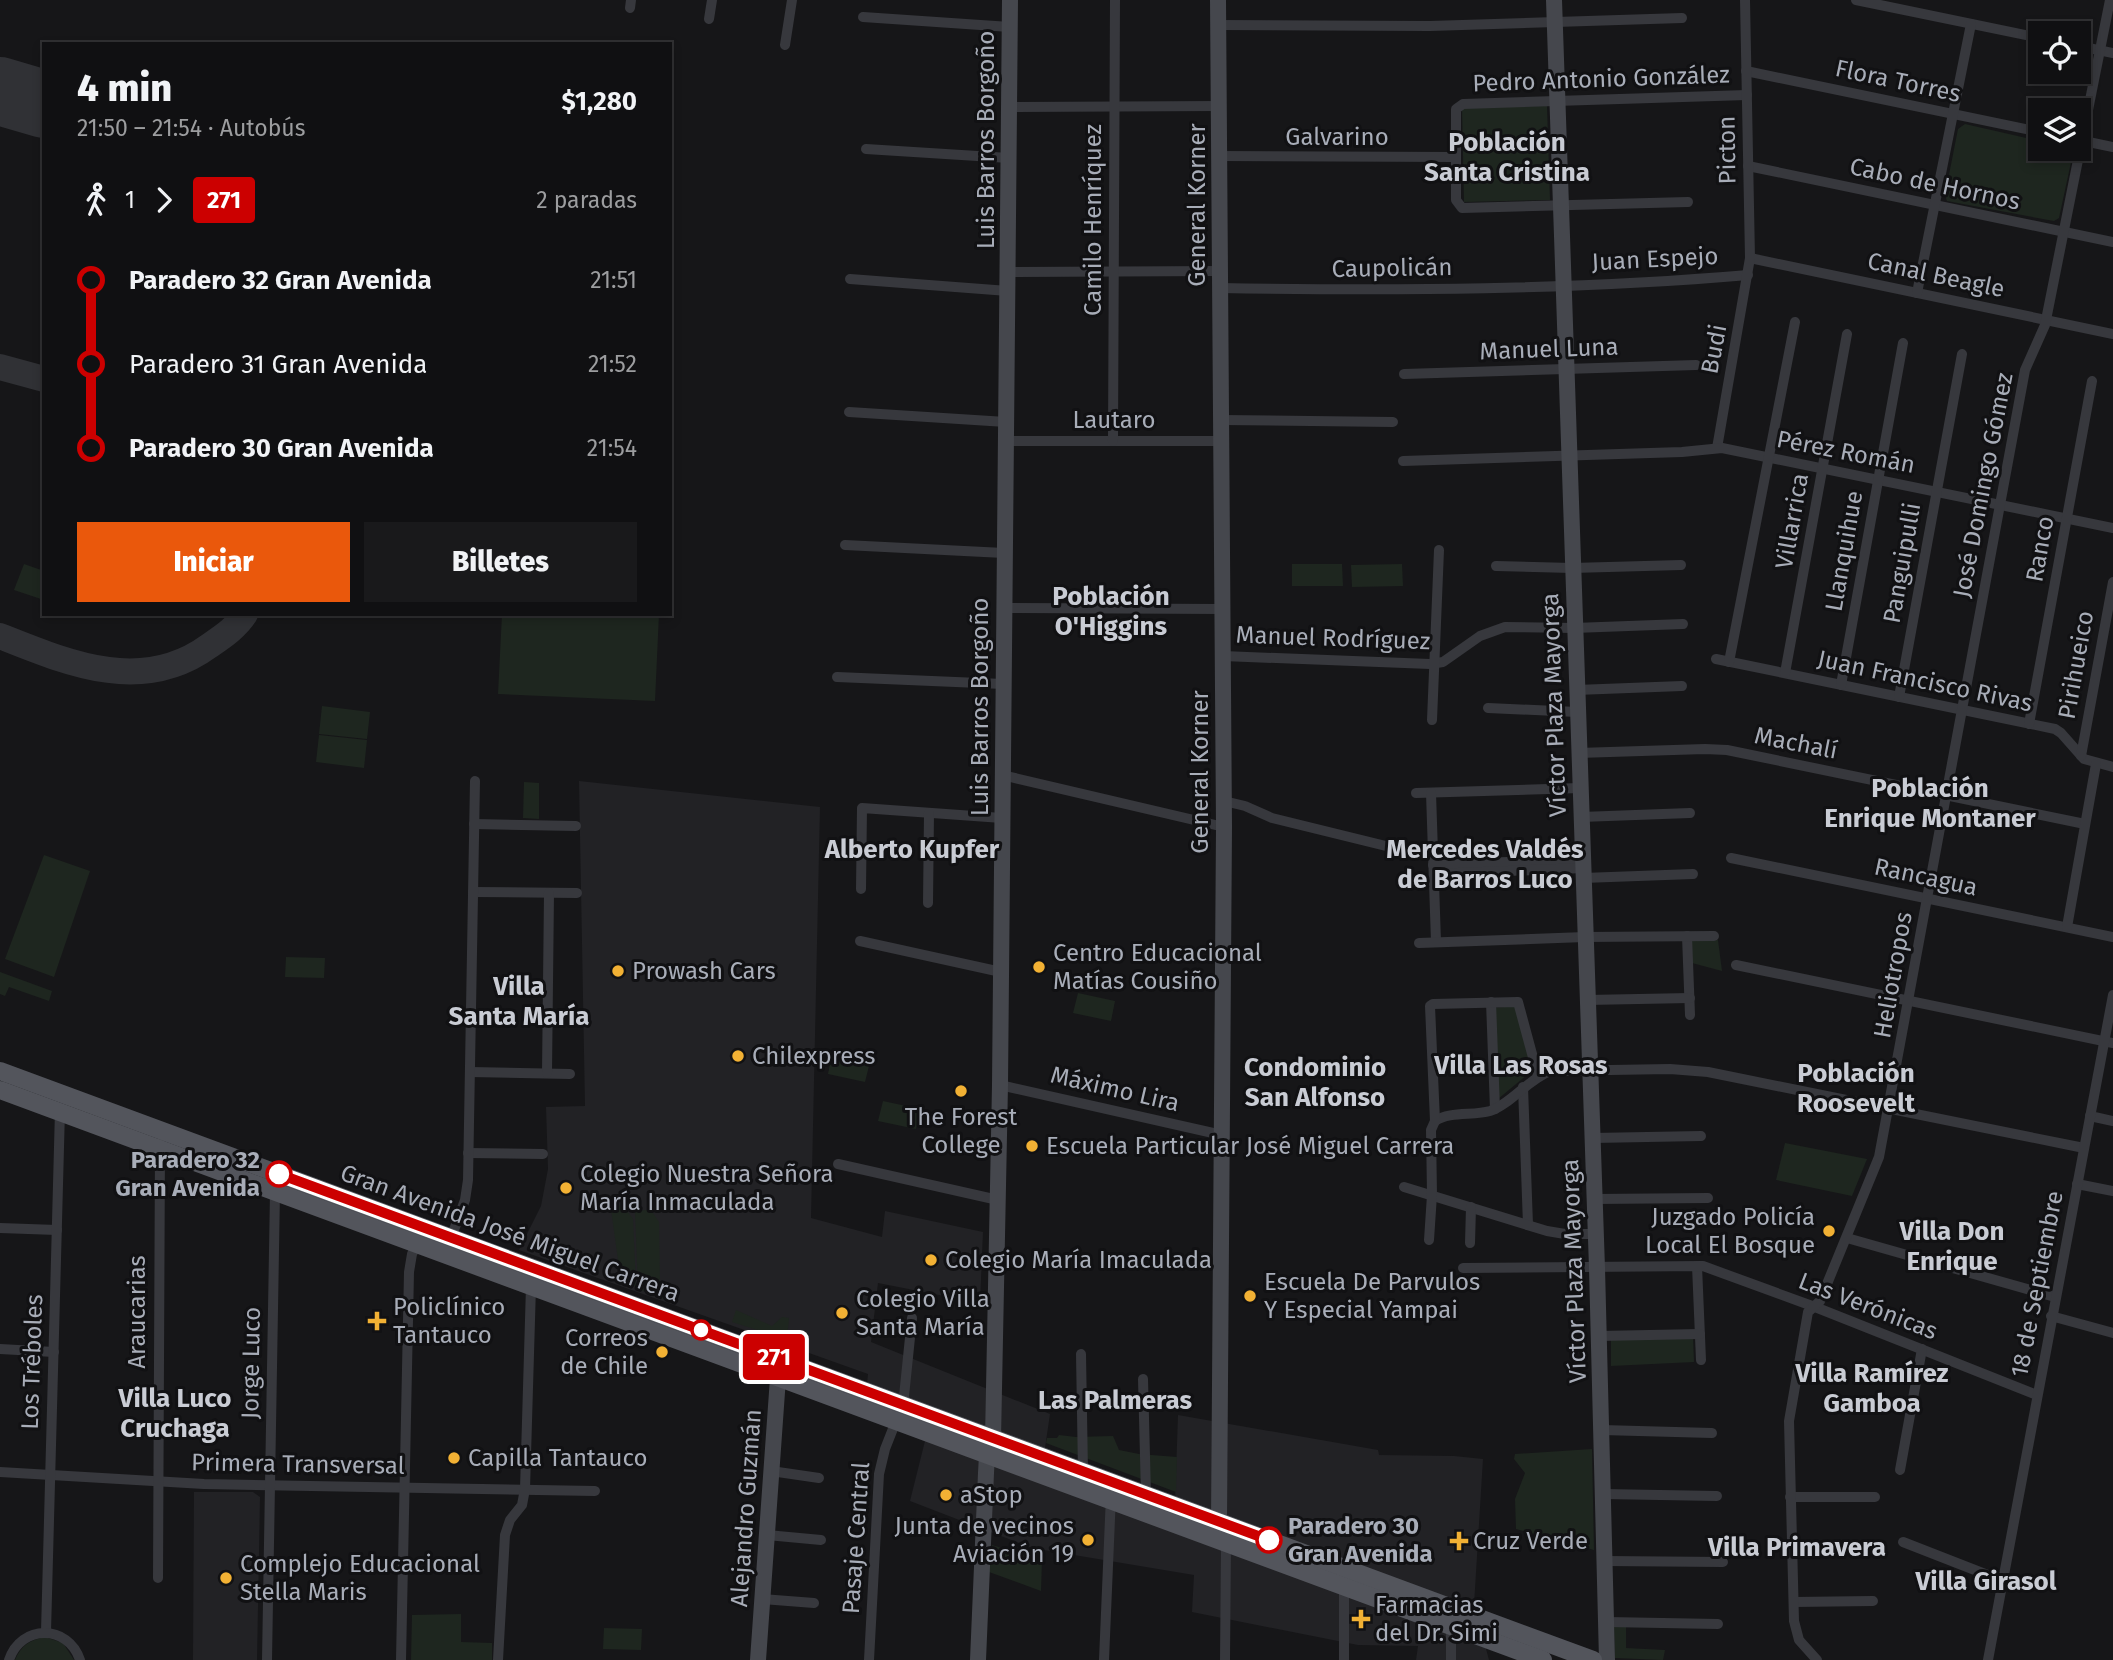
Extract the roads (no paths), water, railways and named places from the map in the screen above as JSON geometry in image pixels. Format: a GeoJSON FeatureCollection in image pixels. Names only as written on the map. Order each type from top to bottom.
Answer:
{"type":"FeatureCollection","features":[{"type":"Feature","properties":{"kind":"main road","name":"Gran Avenida José Miguel Carrera"},"geometry":{"type":"LineString","coordinates":[[0,1071],[61,1093],[275,1192],[531,1286],[781,1369]]}},
{"type":"Feature","properties":{"kind":"main road","name":"Gran Avenida José Miguel Carrera"},"geometry":{"type":"LineString","coordinates":[[0,1090],[60,1112],[161,1140],[451,1238],[781,1369],[1112,1492],[1227,1543],[1543,1660]]}},
{"type":"Feature","properties":{"kind":"main road","name":"Gran Avenida José Miguel Carrera"},"geometry":{"type":"LineString","coordinates":[[990,1447],[1083,1472],[1112,1492],[1146,1495],[1593,1660]]}},
{"type":"Feature","properties":{"kind":"main road"},"geometry":{"type":"LineString","coordinates":[[1451,1626],[1457,1619],[1468,1614]]}},
{"type":"Feature","properties":{"kind":"street"},"geometry":{"type":"LineString","coordinates":[[709,19],[712,0]]}},
{"type":"Feature","properties":{"kind":"street"},"geometry":{"type":"LineString","coordinates":[[785,45],[792,0]]}},
{"type":"Feature","properties":{"kind":"street","name":"Luis Barros Borgoño"},"geometry":{"type":"LineString","coordinates":[[978,1660],[990,1447],[998,1200],[1010,0]]}},
{"type":"Feature","properties":{"kind":"street","name":"Camilo Henríquez"},"geometry":{"type":"LineString","coordinates":[[1113,441],[1115,0]]}},
{"type":"Feature","properties":{"kind":"street","name":"General Korner"},"geometry":{"type":"LineString","coordinates":[[1218,0],[1224,802],[1219,1522],[1227,1543]]}},
{"type":"Feature","properties":{"kind":"street","name":"Víctor Plaza Mayorga"},"geometry":{"type":"LineString","coordinates":[[1554,0],[1595,1199],[1607,1660]]}},
{"type":"Feature","properties":{"kind":"street","name":"Picton"},"geometry":{"type":"LineString","coordinates":[[1745,0],[1750,258]]}},
{"type":"Feature","properties":{"kind":"street"},"geometry":{"type":"LineString","coordinates":[[1856,0],[2028,36]]}},
{"type":"Feature","properties":{"kind":"street","name":"José Domingo Gómez"},"geometry":{"type":"LineString","coordinates":[[2090,98],[2110,0]]}},
{"type":"Feature","properties":{"kind":"street"},"geometry":{"type":"LineString","coordinates":[[863,17],[1010,27]]}},
{"type":"Feature","properties":{"kind":"street"},"geometry":{"type":"LineString","coordinates":[[1218,24],[1371,27],[1682,18]]}},
{"type":"Feature","properties":{"kind":"street"},"geometry":{"type":"LineString","coordinates":[[1917,293],[1971,24]]}},
{"type":"Feature","properties":{"kind":"street"},"geometry":{"type":"LineString","coordinates":[[2091,48],[2113,53]]}},
{"type":"Feature","properties":{"kind":"street","name":"Flora Torres"},"geometry":{"type":"LineString","coordinates":[[1746,71],[2028,130]]}},
{"type":"Feature","properties":{"kind":"street","name":"Pedro Antonio González"},"geometry":{"type":"LineString","coordinates":[[1455,158],[1455,112],[1457,107],[1463,104],[1747,95]]}},
{"type":"Feature","properties":{"kind":"street"},"geometry":{"type":"LineString","coordinates":[[1009,107],[1219,106]]}},
{"type":"Feature","properties":{"kind":"street"},"geometry":{"type":"LineString","coordinates":[[2091,143],[2113,148]]}},
{"type":"Feature","properties":{"kind":"street"},"geometry":{"type":"LineString","coordinates":[[866,149],[1009,158]]}},
{"type":"Feature","properties":{"kind":"street","name":"Galvarino"},"geometry":{"type":"LineString","coordinates":[[1219,156],[1455,158]]}},
{"type":"Feature","properties":{"kind":"street"},"geometry":{"type":"LineString","coordinates":[[1455,158],[1456,200],[1459,206],[1466,209],[1688,202]]}},
{"type":"Feature","properties":{"kind":"street","name":"José Domingo Gómez"},"geometry":{"type":"LineString","coordinates":[[1928,899],[2025,370],[2046,320],[2077,161]]}},
{"type":"Feature","properties":{"kind":"street","name":"Cabo de Hornos"},"geometry":{"type":"LineString","coordinates":[[1748,166],[2113,242]]}},
{"type":"Feature","properties":{"kind":"street","name":"Budi"},"geometry":{"type":"LineString","coordinates":[[1717,448],[1750,258]]}},
{"type":"Feature","properties":{"kind":"street","name":"Canal Beagle"},"geometry":{"type":"LineString","coordinates":[[1750,258],[2113,334]]}},
{"type":"Feature","properties":{"kind":"street"},"geometry":{"type":"LineString","coordinates":[[1008,272],[1220,271]]}},
{"type":"Feature","properties":{"kind":"street","name":"Juan Espejo"},"geometry":{"type":"LineString","coordinates":[[1563,284],[1691,280],[1748,275]]}},
{"type":"Feature","properties":{"kind":"street"},"geometry":{"type":"LineString","coordinates":[[850,279],[1008,291]]}},
{"type":"Feature","properties":{"kind":"street","name":"Caupolicán"},"geometry":{"type":"LineString","coordinates":[[1220,288],[1384,290],[1563,284]]}},
{"type":"Feature","properties":{"kind":"street"},"geometry":{"type":"LineString","coordinates":[[1728,662],[1795,322]]}},
{"type":"Feature","properties":{"kind":"street","name":"Villarrica"},"geometry":{"type":"LineString","coordinates":[[1785,673],[1847,334]]}},
{"type":"Feature","properties":{"kind":"street","name":"Llanquihue"},"geometry":{"type":"LineString","coordinates":[[1841,685],[1903,343]]}},
{"type":"Feature","properties":{"kind":"street","name":"Panguipulli"},"geometry":{"type":"LineString","coordinates":[[1899,697],[1962,354]]}},
{"type":"Feature","properties":{"kind":"street","name":"Manuel Luna"},"geometry":{"type":"LineString","coordinates":[[1404,374],[1696,365]]}},
{"type":"Feature","properties":{"kind":"street","name":"Ranco"},"geometry":{"type":"LineString","coordinates":[[2029,724],[2092,381]]}},
{"type":"Feature","properties":{"kind":"street"},"geometry":{"type":"LineString","coordinates":[[849,412],[1006,422]]}},
{"type":"Feature","properties":{"kind":"street"},"geometry":{"type":"LineString","coordinates":[[1221,419],[1394,422]]}},
{"type":"Feature","properties":{"kind":"street","name":"Lautaro"},"geometry":{"type":"LineString","coordinates":[[1006,441],[1221,441]]}},
{"type":"Feature","properties":{"kind":"street","name":"Pérez Román"},"geometry":{"type":"LineString","coordinates":[[1403,461],[1682,452],[1717,448],[2113,528]]}},
{"type":"Feature","properties":{"kind":"street"},"geometry":{"type":"LineString","coordinates":[[845,545],[1004,553]]}},
{"type":"Feature","properties":{"kind":"street"},"geometry":{"type":"LineString","coordinates":[[1432,720],[1439,550]]}},
{"type":"Feature","properties":{"kind":"street"},"geometry":{"type":"LineString","coordinates":[[1496,566],[1572,568],[1681,565]]}},
{"type":"Feature","properties":{"kind":"street","name":"Pirihueico"},"geometry":{"type":"LineString","coordinates":[[2081,756],[2113,582]]}},
{"type":"Feature","properties":{"kind":"street","name":"Manuel Rodríguez"},"geometry":{"type":"LineString","coordinates":[[1004,608],[1222,609]]}},
{"type":"Feature","properties":{"kind":"street","name":"Manuel Rodríguez"},"geometry":{"type":"LineString","coordinates":[[1223,656],[1435,664],[1449,658],[1473,640],[1496,629],[1513,626],[1574,628],[1683,624]]}},
{"type":"Feature","properties":{"kind":"street","name":"Juan Francisco Rivas"},"geometry":{"type":"LineString","coordinates":[[1716,659],[2059,731],[2081,756],[2096,764],[2113,767]]}},
{"type":"Feature","properties":{"kind":"street"},"geometry":{"type":"LineString","coordinates":[[837,677],[1003,684]]}},
{"type":"Feature","properties":{"kind":"street"},"geometry":{"type":"LineString","coordinates":[[1576,690],[1682,686]]}},
{"type":"Feature","properties":{"kind":"street"},"geometry":{"type":"LineString","coordinates":[[1488,708],[1577,712]]}},
{"type":"Feature","properties":{"kind":"street","name":"Machalí"},"geometry":{"type":"LineString","coordinates":[[1578,753],[1719,749],[2085,824]]}},
{"type":"Feature","properties":{"kind":"street"},"geometry":{"type":"LineString","coordinates":[[2067,928],[2096,764]]}},
{"type":"Feature","properties":{"kind":"street"},"geometry":{"type":"LineString","coordinates":[[1002,775],[1224,827]]}},
{"type":"Feature","properties":{"kind":"street"},"geometry":{"type":"LineString","coordinates":[[451,1238],[466,1192],[475,781]]}},
{"type":"Feature","properties":{"kind":"street"},"geometry":{"type":"LineString","coordinates":[[1416,793],[1580,788]]}},
{"type":"Feature","properties":{"kind":"street"},"geometry":{"type":"LineString","coordinates":[[1431,793],[1436,942]]}},
{"type":"Feature","properties":{"kind":"street"},"geometry":{"type":"LineString","coordinates":[[1224,802],[1245,806],[1272,818],[1390,847]]}},
{"type":"Feature","properties":{"kind":"street"},"geometry":{"type":"LineString","coordinates":[[861,889],[862,808],[1002,818]]}},
{"type":"Feature","properties":{"kind":"street"},"geometry":{"type":"LineString","coordinates":[[928,903],[929,813]]}},
{"type":"Feature","properties":{"kind":"street"},"geometry":{"type":"LineString","coordinates":[[1581,817],[1690,813]]}},
{"type":"Feature","properties":{"kind":"street"},"geometry":{"type":"LineString","coordinates":[[474,824],[576,826]]}},
{"type":"Feature","properties":{"kind":"street","name":"Rancagua"},"geometry":{"type":"LineString","coordinates":[[1731,858],[2113,937]]}},
{"type":"Feature","properties":{"kind":"street"},"geometry":{"type":"LineString","coordinates":[[1434,869],[1583,868],[1693,874]]}},
{"type":"Feature","properties":{"kind":"street"},"geometry":{"type":"LineString","coordinates":[[473,892],[577,893]]}},
{"type":"Feature","properties":{"kind":"street"},"geometry":{"type":"LineString","coordinates":[[547,1073],[549,893]]}},
{"type":"Feature","properties":{"kind":"street","name":"Heliotropos"},"geometry":{"type":"LineString","coordinates":[[1817,1660],[1802,1645],[1797,1635],[1788,1433],[1790,1405],[1808,1312],[1820,1301],[1877,1165],[1928,899]]}},
{"type":"Feature","properties":{"kind":"street"},"geometry":{"type":"LineString","coordinates":[[1687,936],[1690,1016]]}},
{"type":"Feature","properties":{"kind":"street"},"geometry":{"type":"LineString","coordinates":[[1419,943],[1714,936]]}},
{"type":"Feature","properties":{"kind":"street"},"geometry":{"type":"LineString","coordinates":[[860,942],[1001,972]]}},
{"type":"Feature","properties":{"kind":"street"},"geometry":{"type":"LineString","coordinates":[[1735,965],[2109,1042]]}},
{"type":"Feature","properties":{"kind":"street","name":"18 de Septiembre"},"geometry":{"type":"LineString","coordinates":[[1988,1660],[2090,1116],[2109,1042],[2113,995]]}},
{"type":"Feature","properties":{"kind":"street"},"geometry":{"type":"LineString","coordinates":[[1587,1000],[1690,999]]}},
{"type":"Feature","properties":{"kind":"street"},"geometry":{"type":"LineString","coordinates":[[1491,1002],[1495,1109]]}},
{"type":"Feature","properties":{"kind":"street"},"geometry":{"type":"LineString","coordinates":[[1429,1240],[1432,1130],[1435,1121],[1430,1006],[1518,1002],[1538,1076]]}},
{"type":"Feature","properties":{"kind":"street"},"geometry":{"type":"LineString","coordinates":[[1435,1121],[1442,1117],[1495,1109],[1538,1076],[1555,1070],[1683,1069],[2084,1148]]}},
{"type":"Feature","properties":{"kind":"street"},"geometry":{"type":"LineString","coordinates":[[470,1072],[570,1074]]}},
{"type":"Feature","properties":{"kind":"street","name":"Máximo Lira"},"geometry":{"type":"LineString","coordinates":[[1000,1085],[1222,1135]]}},
{"type":"Feature","properties":{"kind":"street"},"geometry":{"type":"LineString","coordinates":[[1523,1087],[1528,1225]]}},
{"type":"Feature","properties":{"kind":"street","name":"Los Tréboles"},"geometry":{"type":"LineString","coordinates":[[46,1632],[61,1093]]}},
{"type":"Feature","properties":{"kind":"street"},"geometry":{"type":"LineString","coordinates":[[2090,1116],[2113,1121]]}},
{"type":"Feature","properties":{"kind":"street"},"geometry":{"type":"LineString","coordinates":[[1592,1139],[1701,1136]]}},
{"type":"Feature","properties":{"kind":"street","name":"Araucarias"},"geometry":{"type":"LineString","coordinates":[[158,1578],[161,1140]]}},
{"type":"Feature","properties":{"kind":"street"},"geometry":{"type":"LineString","coordinates":[[468,1153],[543,1154]]}},
{"type":"Feature","properties":{"kind":"street"},"geometry":{"type":"LineString","coordinates":[[838,1164],[998,1200]]}},
{"type":"Feature","properties":{"kind":"street"},"geometry":{"type":"LineString","coordinates":[[2077,1184],[2113,1191]]}},
{"type":"Feature","properties":{"kind":"street"},"geometry":{"type":"LineString","coordinates":[[1404,1186],[1528,1225],[1565,1234],[1596,1234]]}},
{"type":"Feature","properties":{"kind":"street","name":"Jorge Luco"},"geometry":{"type":"LineString","coordinates":[[267,1660],[275,1192]]}},
{"type":"Feature","properties":{"kind":"street"},"geometry":{"type":"LineString","coordinates":[[1595,1199],[1708,1198]]}},
{"type":"Feature","properties":{"kind":"street"},"geometry":{"type":"LineString","coordinates":[[1470,1243],[1471,1207]]}},
{"type":"Feature","properties":{"kind":"street"},"geometry":{"type":"LineString","coordinates":[[0,1228],[57,1230]]}},
{"type":"Feature","properties":{"kind":"street"},"geometry":{"type":"LineString","coordinates":[[1847,1238],[2055,1297]]}},
{"type":"Feature","properties":{"kind":"street"},"geometry":{"type":"LineString","coordinates":[[401,1660],[409,1272],[417,1244]]}},
{"type":"Feature","properties":{"kind":"street"},"geometry":{"type":"LineString","coordinates":[[1697,1266],[1701,1360]]}},
{"type":"Feature","properties":{"kind":"street","name":"Las Verónicas"},"geometry":{"type":"LineString","coordinates":[[1463,1268],[1697,1266],[1712,1269],[2037,1395]]}},
{"type":"Feature","properties":{"kind":"street"},"geometry":{"type":"LineString","coordinates":[[498,1660],[505,1535],[510,1520],[521,1508],[525,1489],[531,1286]]}},
{"type":"Feature","properties":{"kind":"street"},"geometry":{"type":"LineString","coordinates":[[2051,1316],[2113,1333]]}},
{"type":"Feature","properties":{"kind":"street","name":"Pasaje Central"},"geometry":{"type":"LineString","coordinates":[[869,1660],[877,1487],[885,1449],[899,1413],[912,1318]]}},
{"type":"Feature","properties":{"kind":"street"},"geometry":{"type":"LineString","coordinates":[[1599,1336],[1700,1334]]}},
{"type":"Feature","properties":{"kind":"street"},"geometry":{"type":"LineString","coordinates":[[0,1349],[54,1352]]}},
{"type":"Feature","properties":{"kind":"street"},"geometry":{"type":"LineString","coordinates":[[1900,1470],[1922,1349]]}},
{"type":"Feature","properties":{"kind":"street"},"geometry":{"type":"LineString","coordinates":[[1081,1354],[1083,1472]]}},
{"type":"Feature","properties":{"kind":"street","name":"Alejandro Guzmán"},"geometry":{"type":"LineString","coordinates":[[758,1660],[781,1369]]}},
{"type":"Feature","properties":{"kind":"street"},"geometry":{"type":"LineString","coordinates":[[1143,1378],[1146,1495]]}},
{"type":"Feature","properties":{"kind":"street"},"geometry":{"type":"LineString","coordinates":[[1602,1430],[1712,1433]]}},
{"type":"Feature","properties":{"kind":"street"},"geometry":{"type":"LineString","coordinates":[[771,1471],[819,1478]]}},
{"type":"Feature","properties":{"kind":"street","name":"Primera Transversal"},"geometry":{"type":"LineString","coordinates":[[0,1472],[158,1482],[596,1491]]}},
{"type":"Feature","properties":{"kind":"street"},"geometry":{"type":"LineString","coordinates":[[1104,1660],[1112,1492]]}},
{"type":"Feature","properties":{"kind":"street"},"geometry":{"type":"LineString","coordinates":[[1603,1494],[1717,1496]]}},
{"type":"Feature","properties":{"kind":"street"},"geometry":{"type":"LineString","coordinates":[[1790,1497],[1875,1497]]}},
{"type":"Feature","properties":{"kind":"street"},"geometry":{"type":"LineString","coordinates":[[766,1535],[821,1540]]}},
{"type":"Feature","properties":{"kind":"street"},"geometry":{"type":"LineString","coordinates":[[1903,1542],[2003,1581]]}},
{"type":"Feature","properties":{"kind":"street"},"geometry":{"type":"LineString","coordinates":[[1225,1660],[1227,1543]]}},
{"type":"Feature","properties":{"kind":"street"},"geometry":{"type":"LineString","coordinates":[[1605,1561],[1723,1562]]}},
{"type":"Feature","properties":{"kind":"street"},"geometry":{"type":"LineString","coordinates":[[1344,1587],[1344,1660]]}},
{"type":"Feature","properties":{"kind":"street"},"geometry":{"type":"LineString","coordinates":[[762,1599],[814,1603]]}},
{"type":"Feature","properties":{"kind":"street"},"geometry":{"type":"LineString","coordinates":[[1794,1602],[1873,1601]]}},
{"type":"Feature","properties":{"kind":"street"},"geometry":{"type":"LineString","coordinates":[[1607,1622],[1718,1624]]}},
{"type":"Feature","properties":{"kind":"street"},"geometry":{"type":"LineString","coordinates":[[1451,1626],[1451,1660]]}},
{"type":"Feature","properties":{"kind":"street"},"geometry":{"type":"LineString","coordinates":[[9,1660],[14,1648],[23,1639],[34,1633],[46,1632],[58,1634],[68,1640],[80,1660]]}},
{"type":"Feature","properties":{"kind":"place","name":"Centro Educacional Matías Cousiño"},"geometry":{"type":"Point","coordinates":[1039,967]}},
{"type":"Feature","properties":{"kind":"place","name":"Prowash Cars"},"geometry":{"type":"Point","coordinates":[618,971]}},
{"type":"Feature","properties":{"kind":"place","name":"Chilexpress"},"geometry":{"type":"Point","coordinates":[738,1056]}},
{"type":"Feature","properties":{"kind":"place","name":"The Forest College"},"geometry":{"type":"Point","coordinates":[961,1091]}},
{"type":"Feature","properties":{"kind":"place","name":"Escuela Particular José Miguel Carrera"},"geometry":{"type":"Point","coordinates":[1032,1146]}},
{"type":"Feature","properties":{"kind":"place","name":"Paradero 32 Gran Avenida"},"geometry":{"type":"Point","coordinates":[279,1174]}},
{"type":"Feature","properties":{"kind":"place","name":"Colegio Nuestra Señora María Inmaculada"},"geometry":{"type":"Point","coordinates":[566,1188]}},
{"type":"Feature","properties":{"kind":"place","name":"Juzgado Policía Local El Bosque"},"geometry":{"type":"Point","coordinates":[1829,1231]}},
{"type":"Feature","properties":{"kind":"place","name":"Colegio María Imaculada"},"geometry":{"type":"Point","coordinates":[931,1260]}},
{"type":"Feature","properties":{"kind":"place","name":"Escuela De Parvulos Y Especial Yampai"},"geometry":{"type":"Point","coordinates":[1250,1296]}},
{"type":"Feature","properties":{"kind":"place","name":"Colegio Villa Santa María"},"geometry":{"type":"Point","coordinates":[842,1313]}},
{"type":"Feature","properties":{"kind":"place","name":"Policlínico Tantauco"},"geometry":{"type":"Point","coordinates":[377,1321]}},
{"type":"Feature","properties":{"kind":"place","name":"Correos de Chile"},"geometry":{"type":"Point","coordinates":[662,1352]}},
{"type":"Feature","properties":{"kind":"place","name":"Capilla Tantauco"},"geometry":{"type":"Point","coordinates":[454,1458]}},
{"type":"Feature","properties":{"kind":"place","name":"aStop"},"geometry":{"type":"Point","coordinates":[946,1495]}},
{"type":"Feature","properties":{"kind":"place","name":"Junta de vecinos Aviación 19"},"geometry":{"type":"Point","coordinates":[1088,1540]}},
{"type":"Feature","properties":{"kind":"place","name":"Paradero 30 Gran Avenida"},"geometry":{"type":"Point","coordinates":[1269,1540]}},
{"type":"Feature","properties":{"kind":"place","name":"Cruz Verde"},"geometry":{"type":"Point","coordinates":[1459,1541]}},
{"type":"Feature","properties":{"kind":"place","name":"Complejo Educacional Stella Maris"},"geometry":{"type":"Point","coordinates":[226,1578]}},
{"type":"Feature","properties":{"kind":"place","name":"Farmacias del Dr. Simi"},"geometry":{"type":"Point","coordinates":[1361,1619]}},
{"type":"Feature","properties":{"kind":"district","name":"Población Santa Cristina"},"geometry":{"type":"Point","coordinates":[1507,157]}},
{"type":"Feature","properties":{"kind":"district","name":"Población O'Higgins"},"geometry":{"type":"Point","coordinates":[1111,611]}},
{"type":"Feature","properties":{"kind":"district","name":"Población Enrique Montaner"},"geometry":{"type":"Point","coordinates":[1930,803]}},
{"type":"Feature","properties":{"kind":"district","name":"Alberto Kupfer"},"geometry":{"type":"Point","coordinates":[912,849]}},
{"type":"Feature","properties":{"kind":"district","name":"Mercedes Valdés de Barros Luco"},"geometry":{"type":"Point","coordinates":[1485,864]}},
{"type":"Feature","properties":{"kind":"district","name":"Villa Santa María"},"geometry":{"type":"Point","coordinates":[519,1001]}},
{"type":"Feature","properties":{"kind":"district","name":"Villa Las Rosas"},"geometry":{"type":"Point","coordinates":[1521,1065]}},
{"type":"Feature","properties":{"kind":"district","name":"Condominio San Alfonso"},"geometry":{"type":"Point","coordinates":[1315,1082]}},
{"type":"Feature","properties":{"kind":"district","name":"Población Roosevelt"},"geometry":{"type":"Point","coordinates":[1856,1088]}},
{"type":"Feature","properties":{"kind":"district","name":"Villa Don Enrique"},"geometry":{"type":"Point","coordinates":[1952,1246]}},
{"type":"Feature","properties":{"kind":"district","name":"Villa Ramírez Gamboa"},"geometry":{"type":"Point","coordinates":[1872,1388]}},
{"type":"Feature","properties":{"kind":"district","name":"Las Palmeras"},"geometry":{"type":"Point","coordinates":[1115,1400]}},
{"type":"Feature","properties":{"kind":"district","name":"Villa Luco Cruchaga"},"geometry":{"type":"Point","coordinates":[175,1413]}},
{"type":"Feature","properties":{"kind":"district","name":"Villa Primavera"},"geometry":{"type":"Point","coordinates":[1797,1547]}},
{"type":"Feature","properties":{"kind":"district","name":"Villa Girasol"},"geometry":{"type":"Point","coordinates":[1986,1581]}}]}
